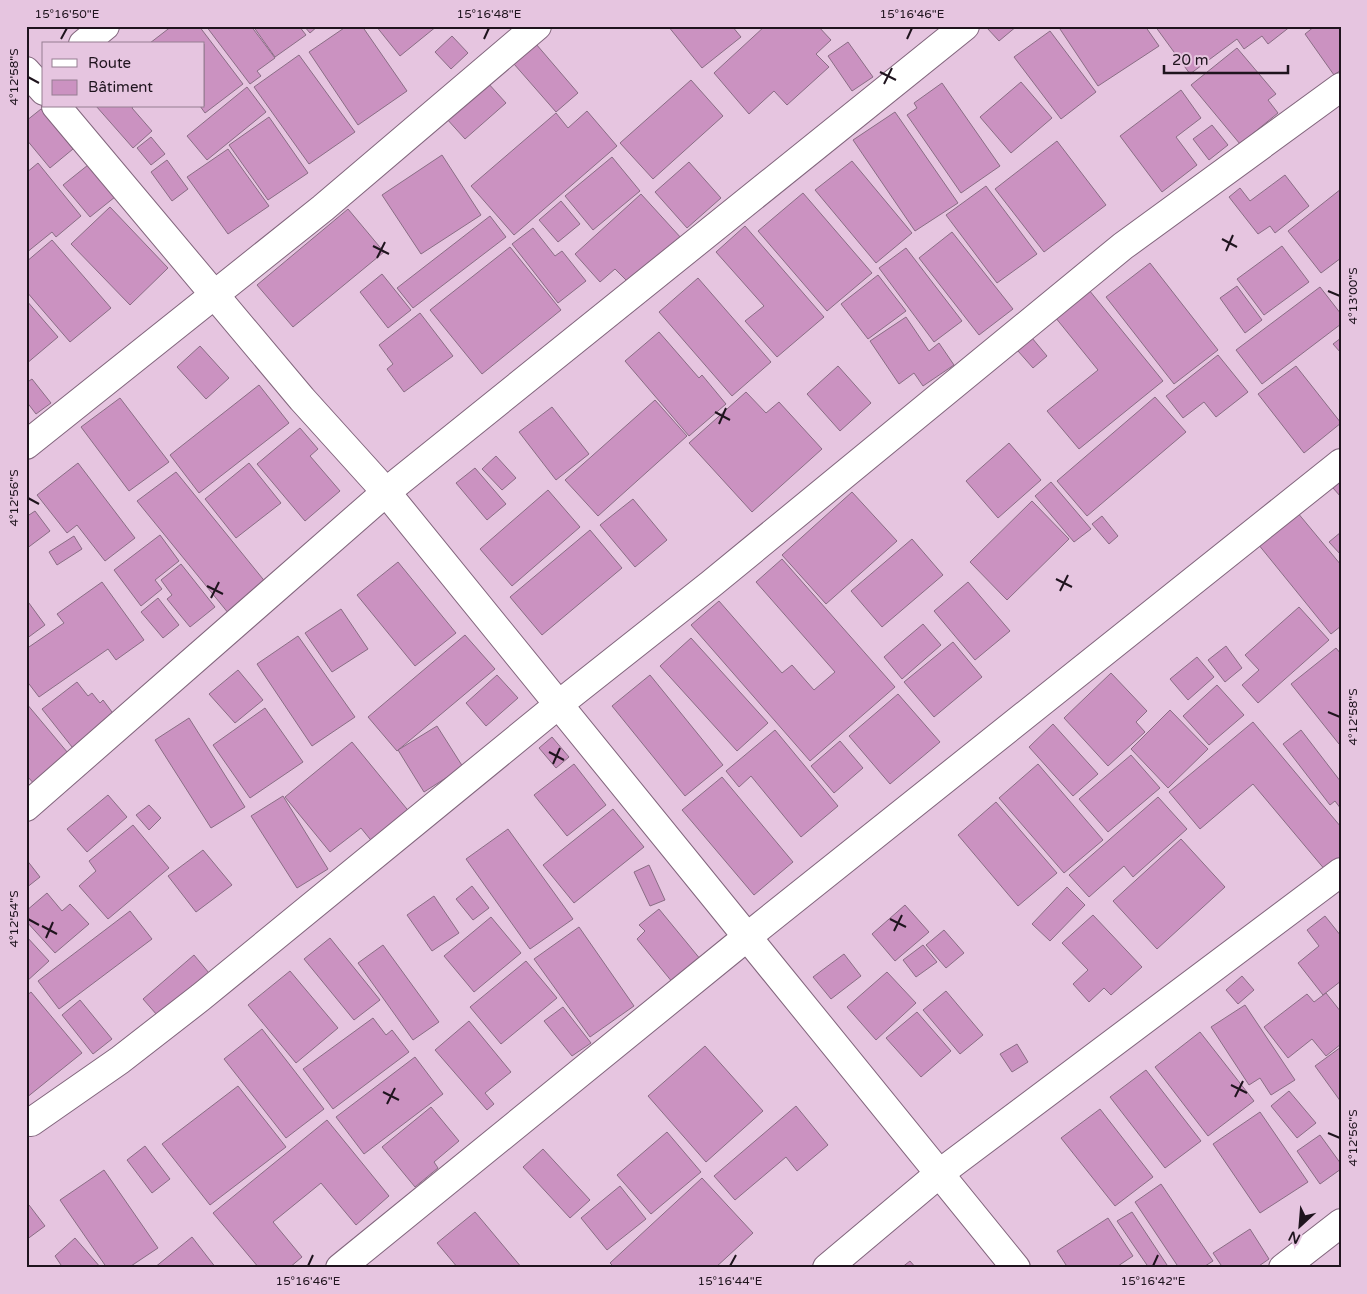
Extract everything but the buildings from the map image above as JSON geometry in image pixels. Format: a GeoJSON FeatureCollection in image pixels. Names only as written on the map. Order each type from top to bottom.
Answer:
{"type":"FeatureCollection","features":[{"type":"Feature","properties":{"kind":"street"},"geometry":{"type":"LineString","coordinates":[[86,42],[106,26]]}},
{"type":"Feature","properties":{"kind":"street"},"geometry":{"type":"LineString","coordinates":[[26,445],[323,208],[537,26]]}},
{"type":"Feature","properties":{"kind":"street"},"geometry":{"type":"LineString","coordinates":[[26,807],[386,492],[965,26]]}},
{"type":"Feature","properties":{"kind":"street"},"geometry":{"type":"LineString","coordinates":[[31,1122],[120,1060],[201,997],[558,705],[711,584],[1123,246],[1341,87]]}},
{"type":"Feature","properties":{"kind":"street"},"geometry":{"type":"LineString","coordinates":[[58,108],[302,399],[386,492],[1016,1268]]}},
{"type":"Feature","properties":{"kind":"street"},"geometry":{"type":"LineString","coordinates":[[340,1268],[747,937],[1341,463]]}},
{"type":"Feature","properties":{"kind":"street"},"geometry":{"type":"LineString","coordinates":[[827,1268],[940,1173],[1341,872]]}},
{"type":"Feature","properties":{"kind":"street"},"geometry":{"type":"LineString","coordinates":[[1283,1268],[1341,1223]]}}]}
